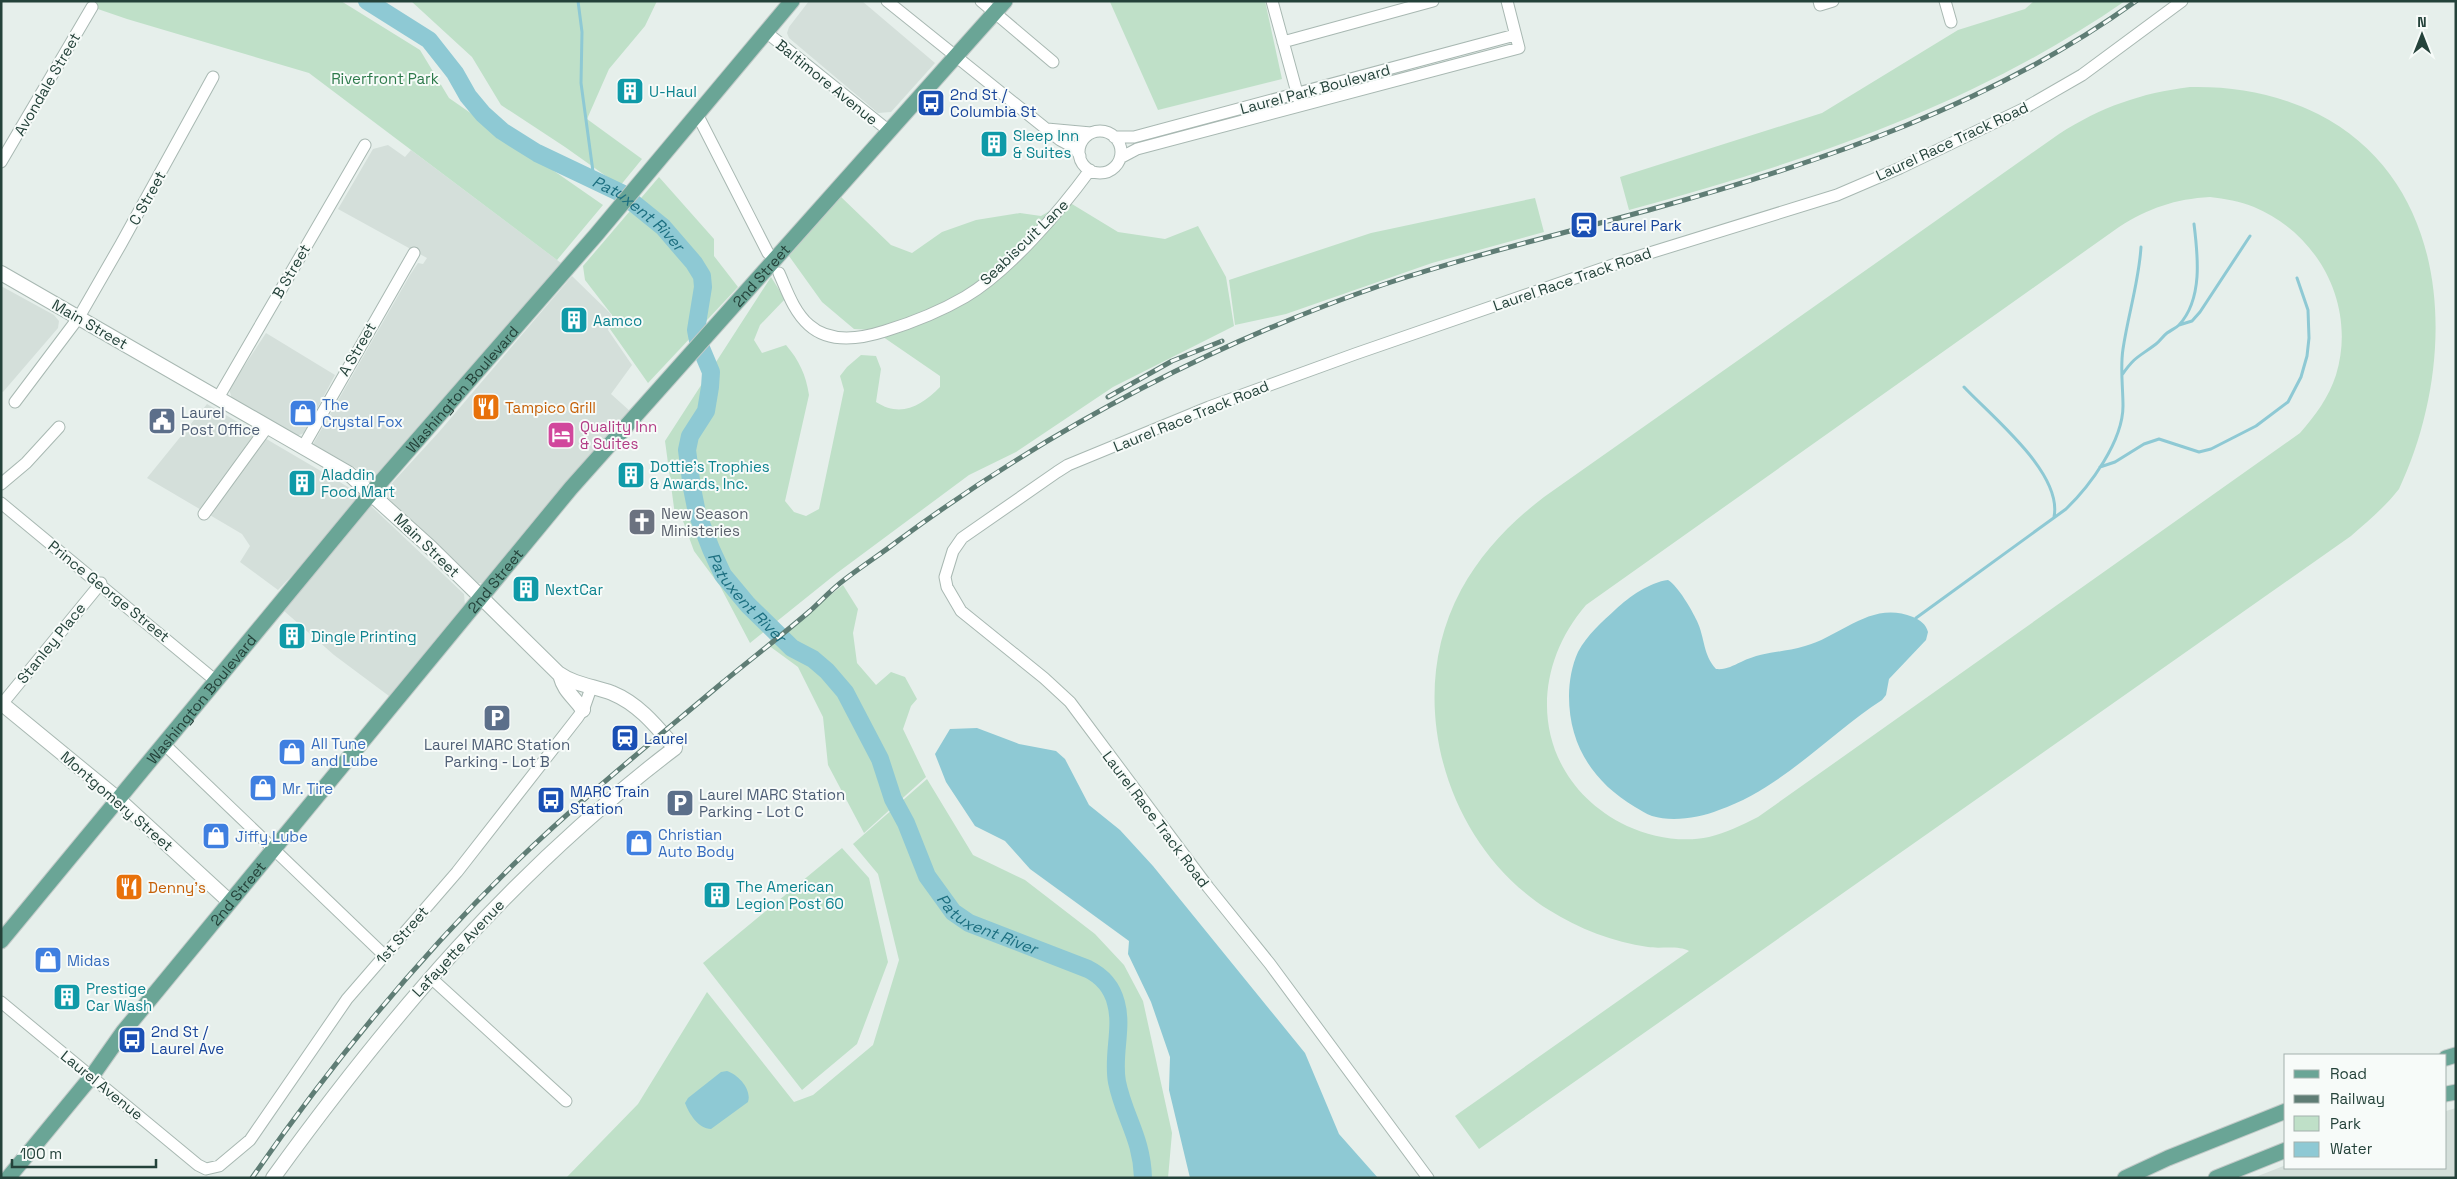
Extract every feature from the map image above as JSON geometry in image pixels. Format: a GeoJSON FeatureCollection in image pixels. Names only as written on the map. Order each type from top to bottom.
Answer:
{"type":"FeatureCollection","features":[{"type":"Feature","properties":{"kind":"main road","name":"Washington Boulevard"},"geometry":{"type":"LineString","coordinates":[[1,941],[372,492],[596,235],[792,1]]}},
{"type":"Feature","properties":{"kind":"main road","name":"2nd Street"},"geometry":{"type":"LineString","coordinates":[[8,1178],[92,1076],[123,1032],[571,488],[651,402],[1005,1]]}},
{"type":"Feature","properties":{"kind":"main road"},"geometry":{"type":"LineString","coordinates":[[2125,1178],[2177,1154],[2284,1112]]}},
{"type":"Feature","properties":{"kind":"main road"},"geometry":{"type":"LineString","coordinates":[[2216,1178],[2284,1151]]}},
{"type":"Feature","properties":{"kind":"street"},"geometry":{"type":"LineString","coordinates":[[887,1],[1060,140],[1076,148],[1082,163],[1090,170]]}},
{"type":"Feature","properties":{"kind":"street"},"geometry":{"type":"LineString","coordinates":[[981,1],[1053,62]]}},
{"type":"Feature","properties":{"kind":"street"},"geometry":{"type":"LineString","coordinates":[[1272,1],[1300,106]]}},
{"type":"Feature","properties":{"kind":"street"},"geometry":{"type":"LineString","coordinates":[[1283,42],[1433,1]]}},
{"type":"Feature","properties":{"kind":"street"},"geometry":{"type":"LineString","coordinates":[[1507,1],[1515,35]]}},
{"type":"Feature","properties":{"kind":"street"},"geometry":{"type":"LineString","coordinates":[[1820,3],[1833,1]]}},
{"type":"Feature","properties":{"kind":"street"},"geometry":{"type":"LineString","coordinates":[[1945,1],[1951,22]]}},
{"type":"Feature","properties":{"kind":"street","name":"Laurel Race Track Road"},"geometry":{"type":"LineString","coordinates":[[1428,1178],[1276,972],[1203,880],[1070,702],[1044,678],[961,611],[947,587],[948,563],[953,551],[972,529],[1068,465],[1209,407],[1354,354],[1627,260],[1837,195],[1900,168],[2023,109],[2082,75],[2182,1]]}},
{"type":"Feature","properties":{"kind":"street","name":"Avondale Street"},"geometry":{"type":"LineString","coordinates":[[1,162],[92,7]]}},
{"type":"Feature","properties":{"kind":"street","name":"Baltimore Avenue"},"geometry":{"type":"LineString","coordinates":[[766,32],[889,131]]}},
{"type":"Feature","properties":{"kind":"street","name":"Laurel Park Boulevard"},"geometry":{"type":"LineString","coordinates":[[1048,129],[1091,133],[1105,132],[1114,137],[1134,137],[1515,35],[1519,48],[1137,149],[1120,158],[1118,164],[1106,172],[1100,173],[1090,170]]}},
{"type":"Feature","properties":{"kind":"street","name":"C Street"},"geometry":{"type":"LineString","coordinates":[[15,402],[78,317],[121,244],[213,77]]}},
{"type":"Feature","properties":{"kind":"street"},"geometry":{"type":"LineString","coordinates":[[698,114],[768,252]]}},
{"type":"Feature","properties":{"kind":"street"},"geometry":{"type":"LineString","coordinates":[[1080,156],[1082,143],[1091,133]]}},
{"type":"Feature","properties":{"kind":"street"},"geometry":{"type":"LineString","coordinates":[[1114,137],[1120,145],[1120,158]]}},
{"type":"Feature","properties":{"kind":"street","name":"B Street"},"geometry":{"type":"LineString","coordinates":[[218,398],[365,145]]}},
{"type":"Feature","properties":{"kind":"street","name":"Seabiscuit Lane"},"geometry":{"type":"LineString","coordinates":[[779,273],[798,314],[809,326],[821,333],[834,337],[858,338],[889,330],[965,297],[990,278],[1067,201],[1090,170]]}},
{"type":"Feature","properties":{"kind":"street","name":"A Street"},"geometry":{"type":"LineString","coordinates":[[303,447],[414,253]]}},
{"type":"Feature","properties":{"kind":"street","name":"Main Street"},"geometry":{"type":"LineString","coordinates":[[1,273],[348,473],[372,492],[560,675],[572,682],[614,694],[633,704],[675,748]]}},
{"type":"Feature","properties":{"kind":"street"},"geometry":{"type":"LineString","coordinates":[[204,514],[268,426]]}},
{"type":"Feature","properties":{"kind":"street"},"geometry":{"type":"LineString","coordinates":[[1,484],[26,463],[59,427]]}},
{"type":"Feature","properties":{"kind":"street","name":"Prince George Street"},"geometry":{"type":"LineString","coordinates":[[1,502],[101,583],[216,681]]}},
{"type":"Feature","properties":{"kind":"street","name":"Stanley Place"},"geometry":{"type":"LineString","coordinates":[[2,704],[101,583]]}},
{"type":"Feature","properties":{"kind":"street"},"geometry":{"type":"LineString","coordinates":[[560,675],[563,688],[576,699],[583,710]]}},
{"type":"Feature","properties":{"kind":"street","name":"1st Street"},"geometry":{"type":"LineString","coordinates":[[203,1168],[219,1166],[250,1140],[347,998],[457,872],[583,710],[591,688]]}},
{"type":"Feature","properties":{"kind":"street","name":"Montgomery Street"},"geometry":{"type":"LineString","coordinates":[[2,704],[118,799],[230,902]]}},
{"type":"Feature","properties":{"kind":"street"},"geometry":{"type":"LineString","coordinates":[[164,744],[384,955]]}},
{"type":"Feature","properties":{"kind":"street","name":"Lafayette Avenue"},"geometry":{"type":"LineString","coordinates":[[273,1178],[340,1085],[430,977],[550,852],[604,803],[675,748]]}},
{"type":"Feature","properties":{"kind":"street"},"geometry":{"type":"LineString","coordinates":[[430,977],[566,1101]]}},
{"type":"Feature","properties":{"kind":"street","name":"Laurel Avenue"},"geometry":{"type":"LineString","coordinates":[[1,1002],[203,1168]]}},
{"type":"Feature","properties":{"kind":"shaded area"},"geometry":{"type":"Polygon","coordinates":[[[809,1],[862,1],[935,63],[891,112],[878,113],[789,38],[787,33],[789,27],[809,1]]]}},
{"type":"Feature","properties":{"kind":"shaded area"},"geometry":{"type":"Polygon","coordinates":[[[388,145],[405,157],[411,150],[561,263],[375,479],[313,444],[410,275],[418,263],[423,264],[427,258],[338,209],[373,149],[388,145]]]}},
{"type":"Feature","properties":{"kind":"shaded area"},"geometry":{"type":"Polygon","coordinates":[[[572,276],[611,314],[608,330],[632,365],[611,394],[631,412],[486,583],[478,583],[410,521],[383,493],[439,432],[572,276]]]}},
{"type":"Feature","properties":{"kind":"shaded area"},"geometry":{"type":"Polygon","coordinates":[[[1,286],[54,315],[59,321],[58,328],[3,392],[1,391],[1,286]]]}},
{"type":"Feature","properties":{"kind":"shaded area"},"geometry":{"type":"Polygon","coordinates":[[[266,333],[335,375],[304,433],[297,436],[232,399],[229,389],[266,333]]]}},
{"type":"Feature","properties":{"kind":"shaded area"},"geometry":{"type":"Polygon","coordinates":[[[207,404],[360,494],[323,543],[278,590],[240,562],[250,546],[242,534],[147,478],[207,404]]]}},
{"type":"Feature","properties":{"kind":"shaded area"},"geometry":{"type":"Polygon","coordinates":[[[371,506],[464,594],[465,605],[389,696],[334,655],[283,610],[371,506]]]}},
{"type":"Feature","properties":{"kind":"shaded area"},"geometry":{"type":"Polygon","coordinates":[[[2456,1108],[2456,1178],[2253,1178],[2284,1166],[2284,1169],[2447,1169],[2447,1111],[2456,1108]]]}},
{"type":"Feature","properties":{"kind":"green space","name":"Riverfront Park"},"geometry":{"type":"Polygon","coordinates":[[[87,1],[341,1],[420,50],[449,98],[603,205],[557,260],[309,73],[127,19],[92,7],[87,1]]]}},
{"type":"Feature","properties":{"kind":"green space"},"geometry":{"type":"Polygon","coordinates":[[[411,1],[657,1],[645,26],[609,69],[587,119],[642,159],[620,186],[501,105],[472,57],[411,1]]]}},
{"type":"Feature","properties":{"kind":"green space"},"geometry":{"type":"Polygon","coordinates":[[[1265,1],[1282,79],[1158,110],[1110,2],[1265,1]]]}},
{"type":"Feature","properties":{"kind":"green space"},"geometry":{"type":"Polygon","coordinates":[[[2034,1],[2125,1],[2067,38],[2008,71],[1948,101],[1886,127],[1759,172],[1629,210],[1620,177],[1822,113],[1958,30],[2025,9],[2034,1]]]}},
{"type":"Feature","properties":{"kind":"green space"},"geometry":{"type":"Polygon","coordinates":[[[2207,87],[2240,90],[2272,96],[2303,107],[2318,114],[2364,145],[2397,185],[2420,231],[2432,282],[2436,335],[2430,388],[2418,440],[2399,489],[2382,508],[2351,536],[1479,1149],[1455,1116],[1689,951],[1680,948],[1635,945],[1609,938],[1584,929],[1549,910],[1513,882],[1484,848],[1460,809],[1444,767],[1436,722],[1435,677],[1444,632],[1461,590],[1469,576],[1508,528],[1544,497],[2059,134],[2106,109],[2138,97],[2172,90],[2207,87]],[[2210,197],[2174,202],[2141,215],[2119,227],[1586,605],[1566,634],[1553,664],[1547,695],[1549,726],[1557,756],[1573,783],[1597,807],[1627,826],[1656,836],[1699,839],[1722,833],[1746,823],[1758,817],[2300,433],[2330,391],[2336,375],[2341,349],[2341,323],[2336,299],[2327,275],[2314,254],[2297,235],[2277,219],[2254,207],[2210,197]]]}},
{"type":"Feature","properties":{"kind":"green space"},"geometry":{"type":"Polygon","coordinates":[[[659,177],[714,239],[714,256],[738,287],[648,383],[610,329],[612,315],[585,280],[583,266],[659,177]]]}},
{"type":"Feature","properties":{"kind":"green space"},"geometry":{"type":"Polygon","coordinates":[[[840,196],[891,245],[912,253],[942,232],[976,220],[1020,213],[1041,216],[1067,201],[1118,232],[1165,239],[1198,226],[1226,277],[1234,326],[1113,387],[1016,452],[969,475],[837,573],[750,643],[720,586],[694,551],[683,521],[675,515],[665,441],[771,277],[785,299],[760,325],[754,340],[762,353],[786,345],[795,356],[801,368],[809,395],[785,501],[794,512],[806,516],[819,509],[844,390],[840,376],[861,355],[876,356],[881,369],[876,402],[885,407],[894,409],[910,408],[926,400],[940,387],[940,376],[873,330],[854,329],[822,302],[789,256],[840,196]]]}},
{"type":"Feature","properties":{"kind":"green space"},"geometry":{"type":"Polygon","coordinates":[[[1535,198],[1544,232],[1432,263],[1286,314],[1235,325],[1229,280],[1371,233],[1535,198]]]}},
{"type":"Feature","properties":{"kind":"green space"},"geometry":{"type":"Polygon","coordinates":[[[843,585],[858,609],[853,633],[857,663],[876,685],[891,672],[905,677],[917,699],[911,706],[903,729],[926,777],[864,833],[828,765],[823,717],[798,667],[768,645],[843,585]]]}},
{"type":"Feature","properties":{"kind":"green space"},"geometry":{"type":"Polygon","coordinates":[[[927,779],[973,855],[1025,880],[1095,934],[1124,965],[1143,1001],[1172,1133],[1168,1178],[566,1178],[638,1104],[707,992],[794,1102],[813,1095],[873,1045],[899,960],[878,874],[853,844],[927,779]]]}},
{"type":"Feature","properties":{"kind":"green space"},"geometry":{"type":"Polygon","coordinates":[[[842,848],[869,878],[888,962],[857,1044],[802,1090],[703,963],[842,848]]]}},
{"type":"Feature","properties":{"kind":"water"},"geometry":{"type":"Polygon","coordinates":[[[1668,580],[1680,593],[1692,611],[1700,627],[1706,652],[1716,669],[1729,667],[1749,658],[1805,646],[1819,641],[1857,621],[1884,613],[1898,613],[1918,619],[1928,632],[1926,640],[1889,679],[1886,695],[1882,700],[1784,775],[1742,800],[1711,813],[1686,818],[1660,818],[1648,814],[1620,797],[1607,786],[1586,760],[1573,730],[1569,690],[1571,673],[1576,657],[1590,634],[1633,595],[1661,581],[1668,580]]]}},
{"type":"Feature","properties":{"kind":"water"},"geometry":{"type":"Polygon","coordinates":[[[977,728],[1019,744],[1056,751],[1065,759],[1089,805],[1120,830],[1153,866],[1305,1053],[1339,1134],[1378,1178],[1190,1178],[1169,1090],[1170,1057],[1151,1002],[1128,954],[1129,941],[1030,869],[1005,841],[975,826],[946,782],[935,754],[950,729],[977,728]]]}},
{"type":"Feature","properties":{"kind":"water"},"geometry":{"type":"Polygon","coordinates":[[[727,1071],[740,1079],[744,1084],[749,1097],[748,1102],[711,1129],[702,1126],[689,1112],[685,1103],[688,1098],[721,1072],[727,1071]]]}},
{"type":"Feature","properties":{"kind":"waterway","name":"Patuxent River"},"geometry":{"type":"LineString","coordinates":[[367,1],[429,40],[455,73],[468,96],[483,114],[502,131],[537,153],[621,193],[663,227],[694,263],[702,276],[703,287],[696,330],[698,341],[711,372],[706,411],[690,436],[687,450],[697,513],[723,575],[748,605],[792,648],[813,659],[827,671],[845,692],[880,759],[893,799],[906,823],[927,876],[953,912],[969,923],[1088,969],[1098,975],[1109,987],[1118,1013],[1117,1082],[1140,1151],[1143,1178]]}},
{"type":"Feature","properties":{"kind":"waterway"},"geometry":{"type":"LineString","coordinates":[[578,1],[582,32],[581,83],[594,179]]}},
{"type":"Feature","properties":{"kind":"waterway"},"geometry":{"type":"LineString","coordinates":[[2122,375],[2134,360],[2178,326],[2187,315],[2192,303],[2197,277],[2197,250],[2194,224]]}},
{"type":"Feature","properties":{"kind":"waterway"},"geometry":{"type":"LineString","coordinates":[[2179,325],[2192,321],[2200,312],[2250,236]]}},
{"type":"Feature","properties":{"kind":"waterway"},"geometry":{"type":"LineString","coordinates":[[1916,618],[2066,509],[2095,476],[2104,462],[2122,420],[2122,356],[2141,247]]}},
{"type":"Feature","properties":{"kind":"waterway"},"geometry":{"type":"LineString","coordinates":[[2100,467],[2115,462],[2144,444],[2159,439],[2199,452],[2211,449],[2256,426],[2288,402],[2301,377],[2307,356],[2309,338],[2308,310],[2297,278]]}},
{"type":"Feature","properties":{"kind":"waterway"},"geometry":{"type":"LineString","coordinates":[[1964,387],[2007,430],[2037,464],[2048,482],[2054,500],[2054,517]]}},
{"type":"Feature","properties":{"kind":"railway"},"geometry":{"type":"LineString","coordinates":[[252,1178],[312,1095],[409,975],[479,899],[540,839],[617,771],[840,584],[955,500],[1012,463],[1071,427],[1192,363],[1317,309],[1382,285],[1450,264],[1719,190],[1844,149],[1906,126],[2024,70],[2081,38],[2136,1]]}},
{"type":"Feature","properties":{"kind":"railway"},"geometry":{"type":"LineString","coordinates":[[1108,397],[1172,361],[1222,341]]}},
{"type":"Feature","properties":{"kind":"place","name":"U-Haul"},"geometry":{"type":"Point","coordinates":[630,91]}},
{"type":"Feature","properties":{"kind":"place","name":"2nd St / Columbia St"},"geometry":{"type":"Point","coordinates":[931,103]}},
{"type":"Feature","properties":{"kind":"place","name":"Sleep Inn & Suites"},"geometry":{"type":"Point","coordinates":[994,144]}},
{"type":"Feature","properties":{"kind":"place","name":"Laurel Park"},"geometry":{"type":"Point","coordinates":[1584,225]}},
{"type":"Feature","properties":{"kind":"place","name":"Aamco"},"geometry":{"type":"Point","coordinates":[574,320]}},
{"type":"Feature","properties":{"kind":"place","name":"Tampico Grill"},"geometry":{"type":"Point","coordinates":[486,407]}},
{"type":"Feature","properties":{"kind":"place","name":"The Crystal Fox"},"geometry":{"type":"Point","coordinates":[303,413]}},
{"type":"Feature","properties":{"kind":"place","name":"Laurel Post Office"},"geometry":{"type":"Point","coordinates":[162,421]}},
{"type":"Feature","properties":{"kind":"place","name":"Quality Inn & Suites"},"geometry":{"type":"Point","coordinates":[561,435]}},
{"type":"Feature","properties":{"kind":"place","name":"Dottie’s Trophies & Awards, Inc."},"geometry":{"type":"Point","coordinates":[631,475]}},
{"type":"Feature","properties":{"kind":"place","name":"Aladdin Food Mart"},"geometry":{"type":"Point","coordinates":[302,483]}},
{"type":"Feature","properties":{"kind":"place","name":"New Season Ministeries"},"geometry":{"type":"Point","coordinates":[642,522]}},
{"type":"Feature","properties":{"kind":"place","name":"NextCar"},"geometry":{"type":"Point","coordinates":[526,589]}},
{"type":"Feature","properties":{"kind":"place","name":"Dingle Printing"},"geometry":{"type":"Point","coordinates":[292,636]}},
{"type":"Feature","properties":{"kind":"place","name":"Laurel MARC Station Parking - Lot B"},"geometry":{"type":"Point","coordinates":[497,718]}},
{"type":"Feature","properties":{"kind":"place","name":"Laurel"},"geometry":{"type":"Point","coordinates":[625,738]}},
{"type":"Feature","properties":{"kind":"place","name":"All Tune and Lube"},"geometry":{"type":"Point","coordinates":[292,752]}},
{"type":"Feature","properties":{"kind":"place","name":"Mr. Tire"},"geometry":{"type":"Point","coordinates":[263,788]}},
{"type":"Feature","properties":{"kind":"place","name":"MARC Train Station"},"geometry":{"type":"Point","coordinates":[551,800]}},
{"type":"Feature","properties":{"kind":"place","name":"Laurel MARC Station Parking - Lot C"},"geometry":{"type":"Point","coordinates":[680,803]}},
{"type":"Feature","properties":{"kind":"place","name":"Jiffy Lube"},"geometry":{"type":"Point","coordinates":[216,836]}},
{"type":"Feature","properties":{"kind":"place","name":"Christian Auto Body"},"geometry":{"type":"Point","coordinates":[639,843]}},
{"type":"Feature","properties":{"kind":"place","name":"Denny's"},"geometry":{"type":"Point","coordinates":[129,887]}},
{"type":"Feature","properties":{"kind":"place","name":"The American Legion Post 60"},"geometry":{"type":"Point","coordinates":[717,895]}},
{"type":"Feature","properties":{"kind":"place","name":"Midas"},"geometry":{"type":"Point","coordinates":[48,960]}},
{"type":"Feature","properties":{"kind":"place","name":"Prestige Car Wash"},"geometry":{"type":"Point","coordinates":[67,997]}},
{"type":"Feature","properties":{"kind":"place","name":"2nd St / Laurel Ave"},"geometry":{"type":"Point","coordinates":[132,1040]}}]}
